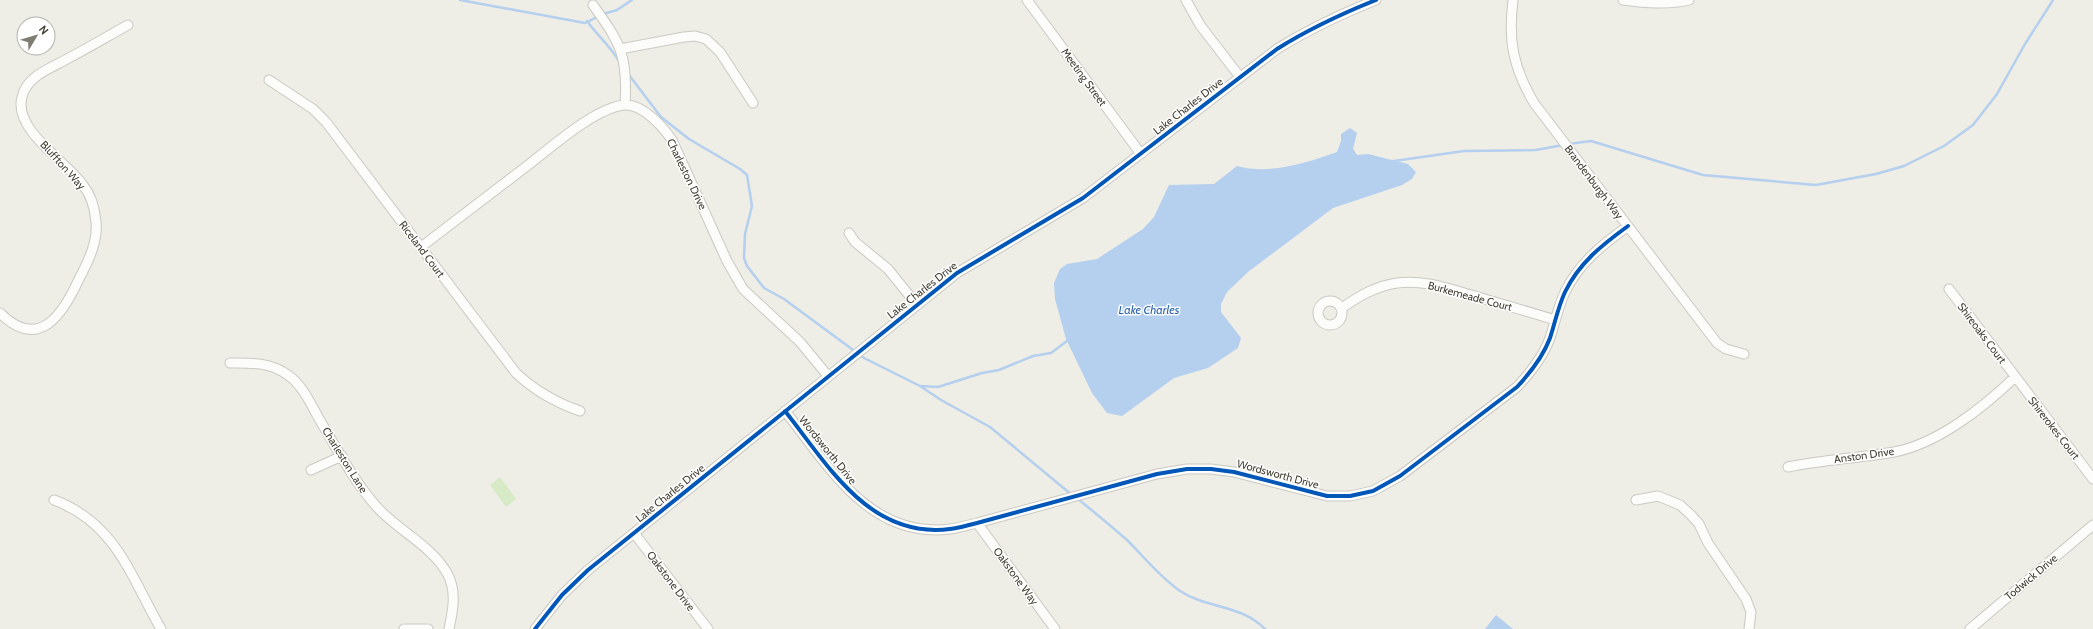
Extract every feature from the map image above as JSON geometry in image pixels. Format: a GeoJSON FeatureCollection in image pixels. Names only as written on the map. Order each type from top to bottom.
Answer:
{"type":"FeatureCollection","features":[{"type":"Feature","properties":{"kind":"street","name":"Meeting Street"},"geometry":{"type":"LineString","coordinates":[[1027,0],[1141,154]]}},
{"type":"Feature","properties":{"kind":"street"},"geometry":{"type":"LineString","coordinates":[[1186,0],[1200,25],[1240,77]]}},
{"type":"Feature","properties":{"kind":"street","name":"Lake Charles Drive"},"geometry":{"type":"LineString","coordinates":[[535,629],[562,595],[588,570],[957,273],[1083,198],[1277,49],[1307,30],[1340,14],[1376,0]]}},
{"type":"Feature","properties":{"kind":"street","name":"Brandenburgh Way"},"geometry":{"type":"LineString","coordinates":[[1513,0],[1510,38],[1514,61],[1521,81],[1534,103],[1717,342],[1726,348],[1744,354]]}},
{"type":"Feature","properties":{"kind":"street"},"geometry":{"type":"LineString","coordinates":[[1623,0],[1649,4],[1665,4],[1689,0]]}},
{"type":"Feature","properties":{"kind":"street"},"geometry":{"type":"LineString","coordinates":[[421,247],[598,114],[626,105],[625,70],[620,49],[611,31],[593,5]]}},
{"type":"Feature","properties":{"kind":"street","name":"Bluffton Way"},"geometry":{"type":"LineString","coordinates":[[0,313],[6,320],[24,328],[41,328],[49,323],[63,311],[68,303],[87,263],[95,238],[94,211],[84,186],[34,134],[23,119],[20,105],[24,91],[39,75],[128,25]]}},
{"type":"Feature","properties":{"kind":"street"},"geometry":{"type":"LineString","coordinates":[[620,49],[684,37],[695,36],[706,39],[720,52],[754,104]]}},
{"type":"Feature","properties":{"kind":"street","name":"Riceland Court"},"geometry":{"type":"LineString","coordinates":[[269,80],[313,109],[326,122],[516,373],[525,381],[545,394],[564,405],[580,411]]}},
{"type":"Feature","properties":{"kind":"street","name":"Charleston Drive"},"geometry":{"type":"LineString","coordinates":[[626,105],[650,115],[662,126],[683,161],[727,261],[743,289],[800,342],[828,376]]}},
{"type":"Feature","properties":{"kind":"street","name":"Wordsworth Drive"},"geometry":{"type":"LineString","coordinates":[[785,411],[847,489],[876,513],[900,524],[925,529],[950,529],[977,523],[1157,474],[1187,469],[1211,469],[1234,472],[1327,496],[1350,496],[1373,491],[1400,476],[1518,386],[1530,374],[1541,357],[1549,339],[1565,292],[1581,267],[1601,246],[1628,226]]}},
{"type":"Feature","properties":{"kind":"street"},"geometry":{"type":"LineString","coordinates":[[849,233],[855,242],[888,268],[917,305]]}},
{"type":"Feature","properties":{"kind":"street","name":"Burkemeade Court"},"geometry":{"type":"LineString","coordinates":[[1342,308],[1360,296],[1378,288],[1398,283],[1418,282],[1439,286],[1555,320]]}},
{"type":"Feature","properties":{"kind":"street","name":"Shireoaks Court"},"geometry":{"type":"LineString","coordinates":[[1949,289],[2014,377]]}},
{"type":"Feature","properties":{"kind":"street","name":"Charleston Lane"},"geometry":{"type":"LineString","coordinates":[[230,363],[265,364],[289,376],[298,383],[357,482],[377,507],[437,560],[446,572],[453,585],[453,609],[449,629]]}},
{"type":"Feature","properties":{"kind":"street","name":"Anston Drive"},"geometry":{"type":"LineString","coordinates":[[1788,467],[1815,462],[1895,452],[1932,440],[1961,421],[2014,377]]}},
{"type":"Feature","properties":{"kind":"street","name":"Shirerokes Court"},"geometry":{"type":"LineString","coordinates":[[2014,377],[2093,479]]}},
{"type":"Feature","properties":{"kind":"street"},"geometry":{"type":"LineString","coordinates":[[311,470],[342,456]]}},
{"type":"Feature","properties":{"kind":"street"},"geometry":{"type":"LineString","coordinates":[[1636,500],[1658,496],[1680,505],[1699,524],[1708,543],[1746,599],[1751,612],[1749,629]]}},
{"type":"Feature","properties":{"kind":"street"},"geometry":{"type":"LineString","coordinates":[[54,500],[68,505],[114,543],[161,629]]}},
{"type":"Feature","properties":{"kind":"street","name":"Oakstone Way"},"geometry":{"type":"LineString","coordinates":[[977,523],[1055,629]]}},
{"type":"Feature","properties":{"kind":"street","name":"Todwick Drive"},"geometry":{"type":"LineString","coordinates":[[1970,629],[2093,525]]}},
{"type":"Feature","properties":{"kind":"street","name":"Oakstone Drive"},"geometry":{"type":"LineString","coordinates":[[634,533],[708,629]]}},
{"type":"Feature","properties":{"kind":"street"},"geometry":{"type":"LineString","coordinates":[[404,629],[428,629]]}},
{"type":"Feature","properties":{"kind":"green space"},"geometry":{"type":"Polygon","coordinates":[[[500,477],[516,499],[506,507],[490,485],[500,477]]]}},
{"type":"Feature","properties":{"kind":"water","name":"Lake Charles"},"geometry":{"type":"Polygon","coordinates":[[[1350,128],[1357,133],[1353,149],[1357,155],[1368,154],[1408,164],[1416,172],[1412,179],[1402,185],[1333,208],[1248,272],[1227,292],[1221,304],[1221,312],[1241,338],[1238,348],[1208,368],[1174,378],[1122,416],[1107,413],[1092,393],[1066,339],[1055,299],[1054,283],[1060,269],[1067,264],[1097,259],[1143,229],[1154,217],[1169,185],[1214,184],[1237,166],[1262,169],[1275,168],[1300,164],[1313,160],[1337,152],[1341,141],[1341,134],[1350,128]]]}},
{"type":"Feature","properties":{"kind":"water"},"geometry":{"type":"Polygon","coordinates":[[[1496,615],[1513,629],[1485,629],[1496,615]]]}},
{"type":"Feature","properties":{"kind":"waterway"},"geometry":{"type":"LineString","coordinates":[[460,0],[585,23],[603,14],[617,10],[632,0]]}},
{"type":"Feature","properties":{"kind":"waterway"},"geometry":{"type":"LineString","coordinates":[[1568,144],[1591,141],[1703,175],[1816,185],[1876,174],[1904,166],[1944,146],[1973,125],[1997,94],[2025,44],[2053,0]]}},
{"type":"Feature","properties":{"kind":"waterway"},"geometry":{"type":"LineString","coordinates":[[587,21],[612,50],[619,61]]}},
{"type":"Feature","properties":{"kind":"waterway"},"geometry":{"type":"LineString","coordinates":[[629,75],[661,117],[689,139],[740,169],[747,175],[752,206],[745,234],[744,258],[747,266],[764,288],[784,299],[864,358],[920,386],[941,400],[990,427],[1072,495]]}},
{"type":"Feature","properties":{"kind":"waterway"},"geometry":{"type":"LineString","coordinates":[[1394,161],[1464,151],[1536,150],[1563,145]]}},
{"type":"Feature","properties":{"kind":"waterway"},"geometry":{"type":"LineString","coordinates":[[921,386],[938,387],[982,373],[999,370],[1033,356],[1051,353],[1067,341]]}},
{"type":"Feature","properties":{"kind":"waterway"},"geometry":{"type":"LineString","coordinates":[[1078,499],[1127,540],[1159,573],[1180,591],[1191,597],[1245,615],[1265,629]]}},
{"type":"Feature","properties":{"kind":"cycle path"},"geometry":{"type":"LineString","coordinates":[[535,629],[562,595],[588,570],[957,273],[1083,198],[1277,49],[1325,22],[1376,0]]}},
{"type":"Feature","properties":{"kind":"cycle path"},"geometry":{"type":"LineString","coordinates":[[785,411],[835,475],[853,494],[874,510],[896,522],[921,529],[950,529],[960,527],[1157,474],[1187,469],[1211,469],[1234,472],[1327,496],[1350,496],[1373,491],[1400,476],[1517,387],[1532,370],[1544,352],[1565,292],[1577,272],[1592,255],[1628,226]]}}]}
